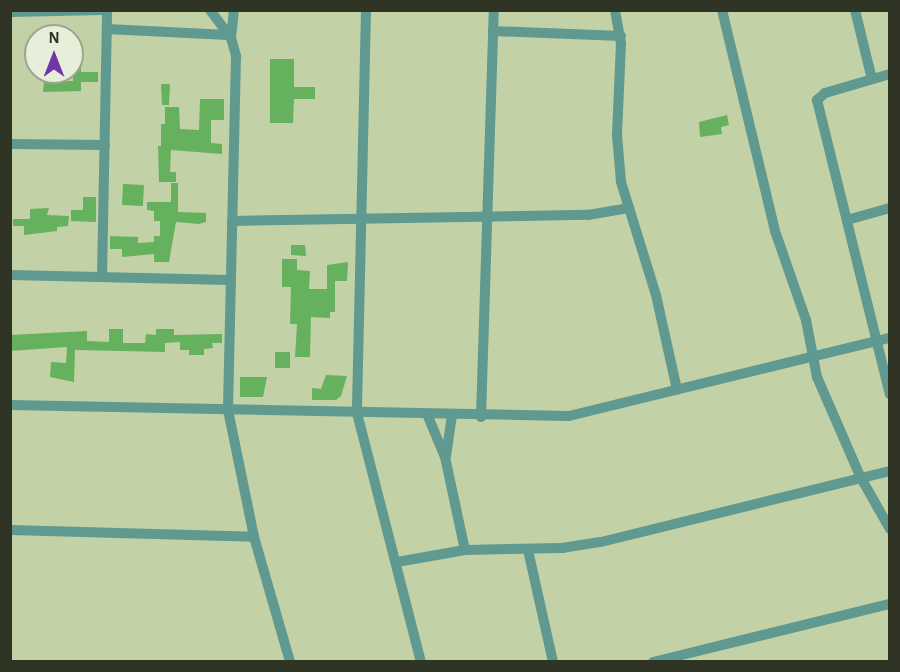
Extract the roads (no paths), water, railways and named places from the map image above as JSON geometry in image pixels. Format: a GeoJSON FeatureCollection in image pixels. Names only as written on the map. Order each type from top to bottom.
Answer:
{"type":"FeatureCollection","features":[{"type":"Feature","properties":{"kind":"street"},"geometry":{"type":"LineString","coordinates":[[10,12],[102,10]]}},
{"type":"Feature","properties":{"kind":"street"},"geometry":{"type":"LineString","coordinates":[[102,277],[107,10]]}},
{"type":"Feature","properties":{"kind":"street"},"geometry":{"type":"LineString","coordinates":[[210,10],[229,37],[236,56],[228,410],[254,537],[290,662]]}},
{"type":"Feature","properties":{"kind":"street"},"geometry":{"type":"LineString","coordinates":[[229,37],[234,10]]}},
{"type":"Feature","properties":{"kind":"street"},"geometry":{"type":"LineString","coordinates":[[366,10],[357,413],[421,662]]}},
{"type":"Feature","properties":{"kind":"street"},"geometry":{"type":"LineString","coordinates":[[481,417],[494,10]]}},
{"type":"Feature","properties":{"kind":"street"},"geometry":{"type":"LineString","coordinates":[[615,10],[621,36],[618,162],[629,208],[656,294],[677,390]]}},
{"type":"Feature","properties":{"kind":"street"},"geometry":{"type":"LineString","coordinates":[[722,10],[776,231],[806,320],[812,359],[861,478],[890,529]]}},
{"type":"Feature","properties":{"kind":"street"},"geometry":{"type":"LineString","coordinates":[[855,10],[872,79]]}},
{"type":"Feature","properties":{"kind":"street"},"geometry":{"type":"LineString","coordinates":[[107,29],[229,37]]}},
{"type":"Feature","properties":{"kind":"street"},"geometry":{"type":"LineString","coordinates":[[493,31],[621,36]]}},
{"type":"Feature","properties":{"kind":"street"},"geometry":{"type":"LineString","coordinates":[[890,74],[825,93],[817,100],[890,394]]}},
{"type":"Feature","properties":{"kind":"street"},"geometry":{"type":"LineString","coordinates":[[10,144],[105,146]]}},
{"type":"Feature","properties":{"kind":"street"},"geometry":{"type":"LineString","coordinates":[[232,221],[362,221],[588,215],[629,208]]}},
{"type":"Feature","properties":{"kind":"street"},"geometry":{"type":"LineString","coordinates":[[847,220],[890,208]]}},
{"type":"Feature","properties":{"kind":"street"},"geometry":{"type":"LineString","coordinates":[[10,275],[230,280]]}},
{"type":"Feature","properties":{"kind":"street"},"geometry":{"type":"LineString","coordinates":[[10,405],[481,417],[569,416],[812,359],[890,338]]}},
{"type":"Feature","properties":{"kind":"street"},"geometry":{"type":"LineString","coordinates":[[427,414],[446,457],[465,550]]}},
{"type":"Feature","properties":{"kind":"street"},"geometry":{"type":"LineString","coordinates":[[446,457],[452,415]]}},
{"type":"Feature","properties":{"kind":"street"},"geometry":{"type":"LineString","coordinates":[[396,562],[465,550],[528,550],[611,540],[890,471]]}},
{"type":"Feature","properties":{"kind":"street"},"geometry":{"type":"LineString","coordinates":[[10,530],[254,537]]}},
{"type":"Feature","properties":{"kind":"street"},"geometry":{"type":"LineString","coordinates":[[528,550],[553,662]]}},
{"type":"Feature","properties":{"kind":"street"},"geometry":{"type":"LineString","coordinates":[[653,662],[697,657],[890,604]]}}]}
